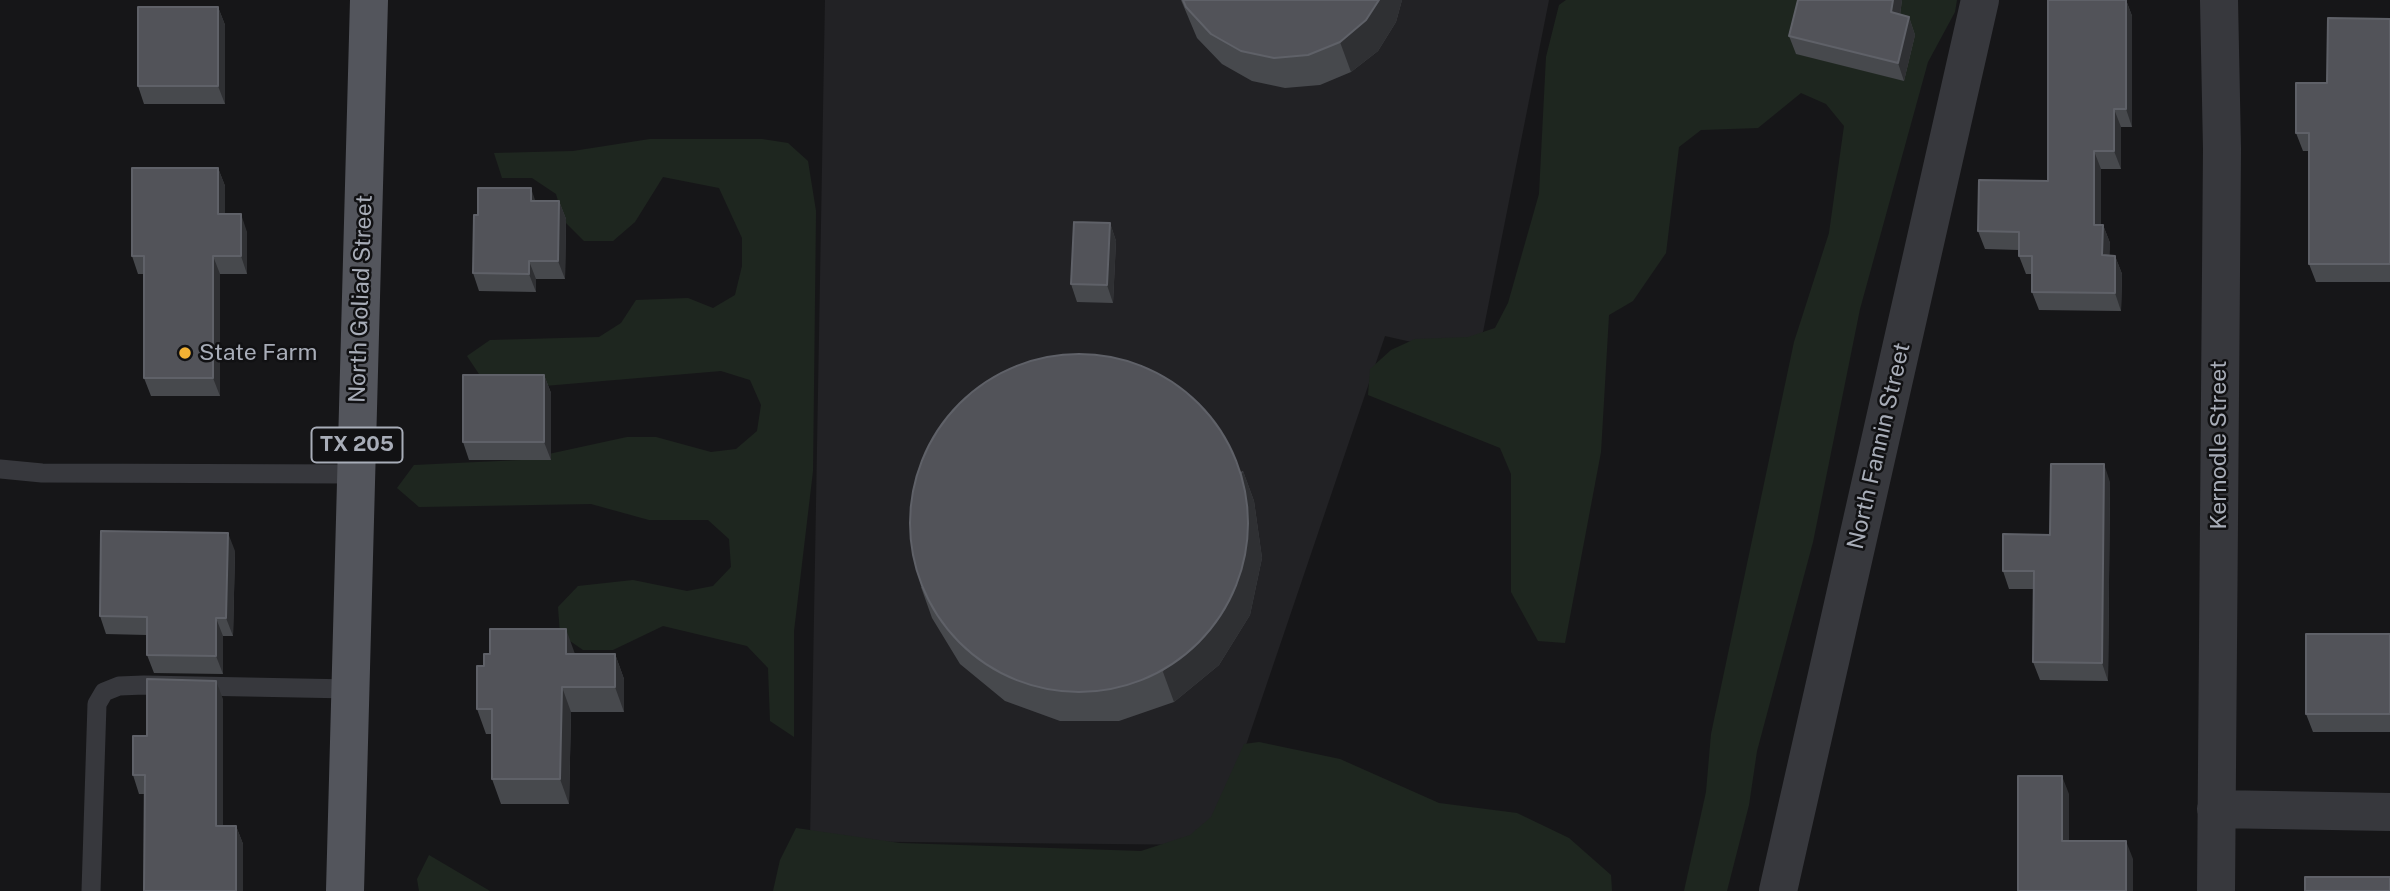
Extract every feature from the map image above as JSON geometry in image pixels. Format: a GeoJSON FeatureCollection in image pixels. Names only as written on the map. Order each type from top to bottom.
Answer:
{"type":"FeatureCollection","features":[{"type":"Feature","properties":{"kind":"main road","name":"North Goliad Street"},"geometry":{"type":"LineString","coordinates":[[345,891],[369,0]]}},
{"type":"Feature","properties":{"kind":"street","name":"North Fannin Street"},"geometry":{"type":"LineString","coordinates":[[1778,891],[1980,0]]}},
{"type":"Feature","properties":{"kind":"street","name":"Kernodle Street"},"geometry":{"type":"LineString","coordinates":[[2217,891],[2222,163],[2219,0]]}},
{"type":"Feature","properties":{"kind":"street"},"geometry":{"type":"LineString","coordinates":[[2216,809],[2390,812]]}},
{"type":"Feature","properties":{"kind":"lane"},"geometry":{"type":"LineString","coordinates":[[0,468],[42,474],[356,474]]}},
{"type":"Feature","properties":{"kind":"lane"},"geometry":{"type":"LineString","coordinates":[[91,891],[97,704],[104,692],[119,686],[144,685],[351,689]]}},
{"type":"Feature","properties":{"kind":"shaded area"},"geometry":{"type":"Polygon","coordinates":[[[825,0],[1549,0],[1478,357],[1385,336],[1212,845],[810,841],[825,0]]]}},
{"type":"Feature","properties":{"kind":"shaded area"},"geometry":{"type":"Polygon","coordinates":[[[1566,0],[1957,0],[1955,12],[1928,62],[1860,309],[1813,542],[1757,751],[1749,805],[1727,891],[1684,891],[1706,792],[1711,734],[1794,342],[1829,233],[1844,126],[1826,104],[1801,93],[1758,128],[1701,130],[1679,147],[1666,253],[1633,301],[1609,315],[1601,452],[1565,643],[1538,641],[1511,592],[1511,474],[1500,448],[1368,395],[1370,369],[1391,350],[1415,339],[1468,337],[1495,328],[1508,303],[1539,194],[1546,57],[1559,5],[1566,0]]]}},
{"type":"Feature","properties":{"kind":"shaded area"},"geometry":{"type":"Polygon","coordinates":[[[650,139],[762,139],[788,143],[808,161],[816,211],[813,471],[794,631],[794,737],[770,721],[768,668],[747,646],[663,626],[613,650],[583,650],[560,634],[558,607],[578,586],[633,580],[687,591],[713,586],[731,567],[729,539],[708,520],[649,520],[591,504],[419,507],[397,488],[414,465],[521,460],[627,437],[656,437],[711,452],[736,449],[757,431],[761,405],[750,380],[721,371],[544,386],[483,380],[467,356],[490,340],[599,337],[621,323],[636,300],[688,298],[713,308],[735,295],[742,266],[742,238],[719,188],[663,177],[635,222],[613,241],[584,241],[564,221],[556,194],[532,178],[502,178],[494,153],[573,151],[650,139]]]}},
{"type":"Feature","properties":{"kind":"shaded area"},"geometry":{"type":"Polygon","coordinates":[[[1259,742],[1340,759],[1439,803],[1517,813],[1569,838],[1611,875],[1612,891],[773,891],[780,860],[796,828],[900,843],[1141,851],[1190,835],[1211,817],[1244,744],[1259,742]]]}},
{"type":"Feature","properties":{"kind":"shaded area"},"geometry":{"type":"Polygon","coordinates":[[[429,855],[490,891],[419,891],[417,879],[429,855]]]}},
{"type":"Feature","properties":{"kind":"building"},"geometry":{"type":"Polygon","coordinates":[[[1183,0],[1379,0],[1366,20],[1340,42],[1308,55],[1274,58],[1241,51],[1211,34],[1186,7],[1183,0]]]}},
{"type":"Feature","properties":{"kind":"building"},"geometry":{"type":"Polygon","coordinates":[[[1798,0],[1893,0],[1891,12],[1909,17],[1898,63],[1789,36],[1798,0]]]}},
{"type":"Feature","properties":{"kind":"building"},"geometry":{"type":"Polygon","coordinates":[[[2048,0],[2126,0],[2126,109],[2114,109],[2114,151],[2094,151],[2094,225],[2103,225],[2102,255],[2115,256],[2115,293],[2032,292],[2032,256],[2019,256],[2019,232],[1978,231],[1979,180],[2048,181],[2048,0]]]}},
{"type":"Feature","properties":{"kind":"building"},"geometry":{"type":"Polygon","coordinates":[[[138,7],[218,7],[218,86],[138,86],[138,7]]]}},
{"type":"Feature","properties":{"kind":"building"},"geometry":{"type":"Polygon","coordinates":[[[2328,18],[2390,19],[2390,264],[2309,264],[2309,133],[2296,133],[2296,83],[2327,83],[2328,18]]]}},
{"type":"Feature","properties":{"kind":"building"},"geometry":{"type":"Polygon","coordinates":[[[132,168],[218,168],[218,214],[241,214],[241,256],[213,256],[213,378],[144,378],[144,256],[132,256],[132,168]]]}},
{"type":"Feature","properties":{"kind":"building"},"geometry":{"type":"Polygon","coordinates":[[[478,188],[531,188],[531,201],[559,201],[558,261],[529,261],[529,274],[473,273],[474,215],[478,215],[478,188]]]}},
{"type":"Feature","properties":{"kind":"building"},"geometry":{"type":"Polygon","coordinates":[[[1074,222],[1110,223],[1107,285],[1071,284],[1074,222]]]}},
{"type":"Feature","properties":{"kind":"building"},"geometry":{"type":"Polygon","coordinates":[[[1062,354],[1096,354],[1144,366],[1173,382],[1199,403],[1220,429],[1236,458],[1248,506],[1248,540],[1236,588],[1220,617],[1199,643],[1173,664],[1144,680],[1096,692],[1062,692],[1014,680],[999,672],[972,654],[948,630],[930,603],[917,572],[910,540],[910,506],[922,458],[930,443],[948,416],[972,392],[999,374],[1030,361],[1062,354]]]}},
{"type":"Feature","properties":{"kind":"building"},"geometry":{"type":"Polygon","coordinates":[[[463,375],[544,375],[544,442],[463,442],[463,375]]]}},
{"type":"Feature","properties":{"kind":"building"},"geometry":{"type":"Polygon","coordinates":[[[2051,464],[2104,464],[2102,663],[2033,662],[2034,571],[2003,571],[2003,534],[2050,535],[2051,464]]]}},
{"type":"Feature","properties":{"kind":"building"},"geometry":{"type":"Polygon","coordinates":[[[101,531],[228,533],[226,618],[216,618],[216,656],[147,655],[147,617],[100,616],[101,531]]]}},
{"type":"Feature","properties":{"kind":"building"},"geometry":{"type":"Polygon","coordinates":[[[490,629],[566,629],[566,654],[615,654],[615,687],[562,687],[560,779],[492,779],[492,709],[477,709],[477,666],[484,666],[484,654],[490,654],[490,629]]]}},
{"type":"Feature","properties":{"kind":"building"},"geometry":{"type":"Polygon","coordinates":[[[2306,634],[2390,634],[2390,714],[2306,714],[2306,634]]]}},
{"type":"Feature","properties":{"kind":"building"},"geometry":{"type":"Polygon","coordinates":[[[147,679],[216,681],[216,826],[236,826],[236,891],[144,891],[145,775],[133,775],[133,736],[147,736],[147,679]]]}},
{"type":"Feature","properties":{"kind":"building"},"geometry":{"type":"Polygon","coordinates":[[[2018,776],[2062,776],[2062,841],[2126,841],[2126,891],[2018,891],[2018,776]]]}},
{"type":"Feature","properties":{"kind":"building"},"geometry":{"type":"Polygon","coordinates":[[[2305,877],[2390,877],[2390,891],[2305,891],[2305,877]]]}},
{"type":"Feature","properties":{"kind":"place","name":"State Farm"},"geometry":{"type":"Point","coordinates":[185,353]}}]}
